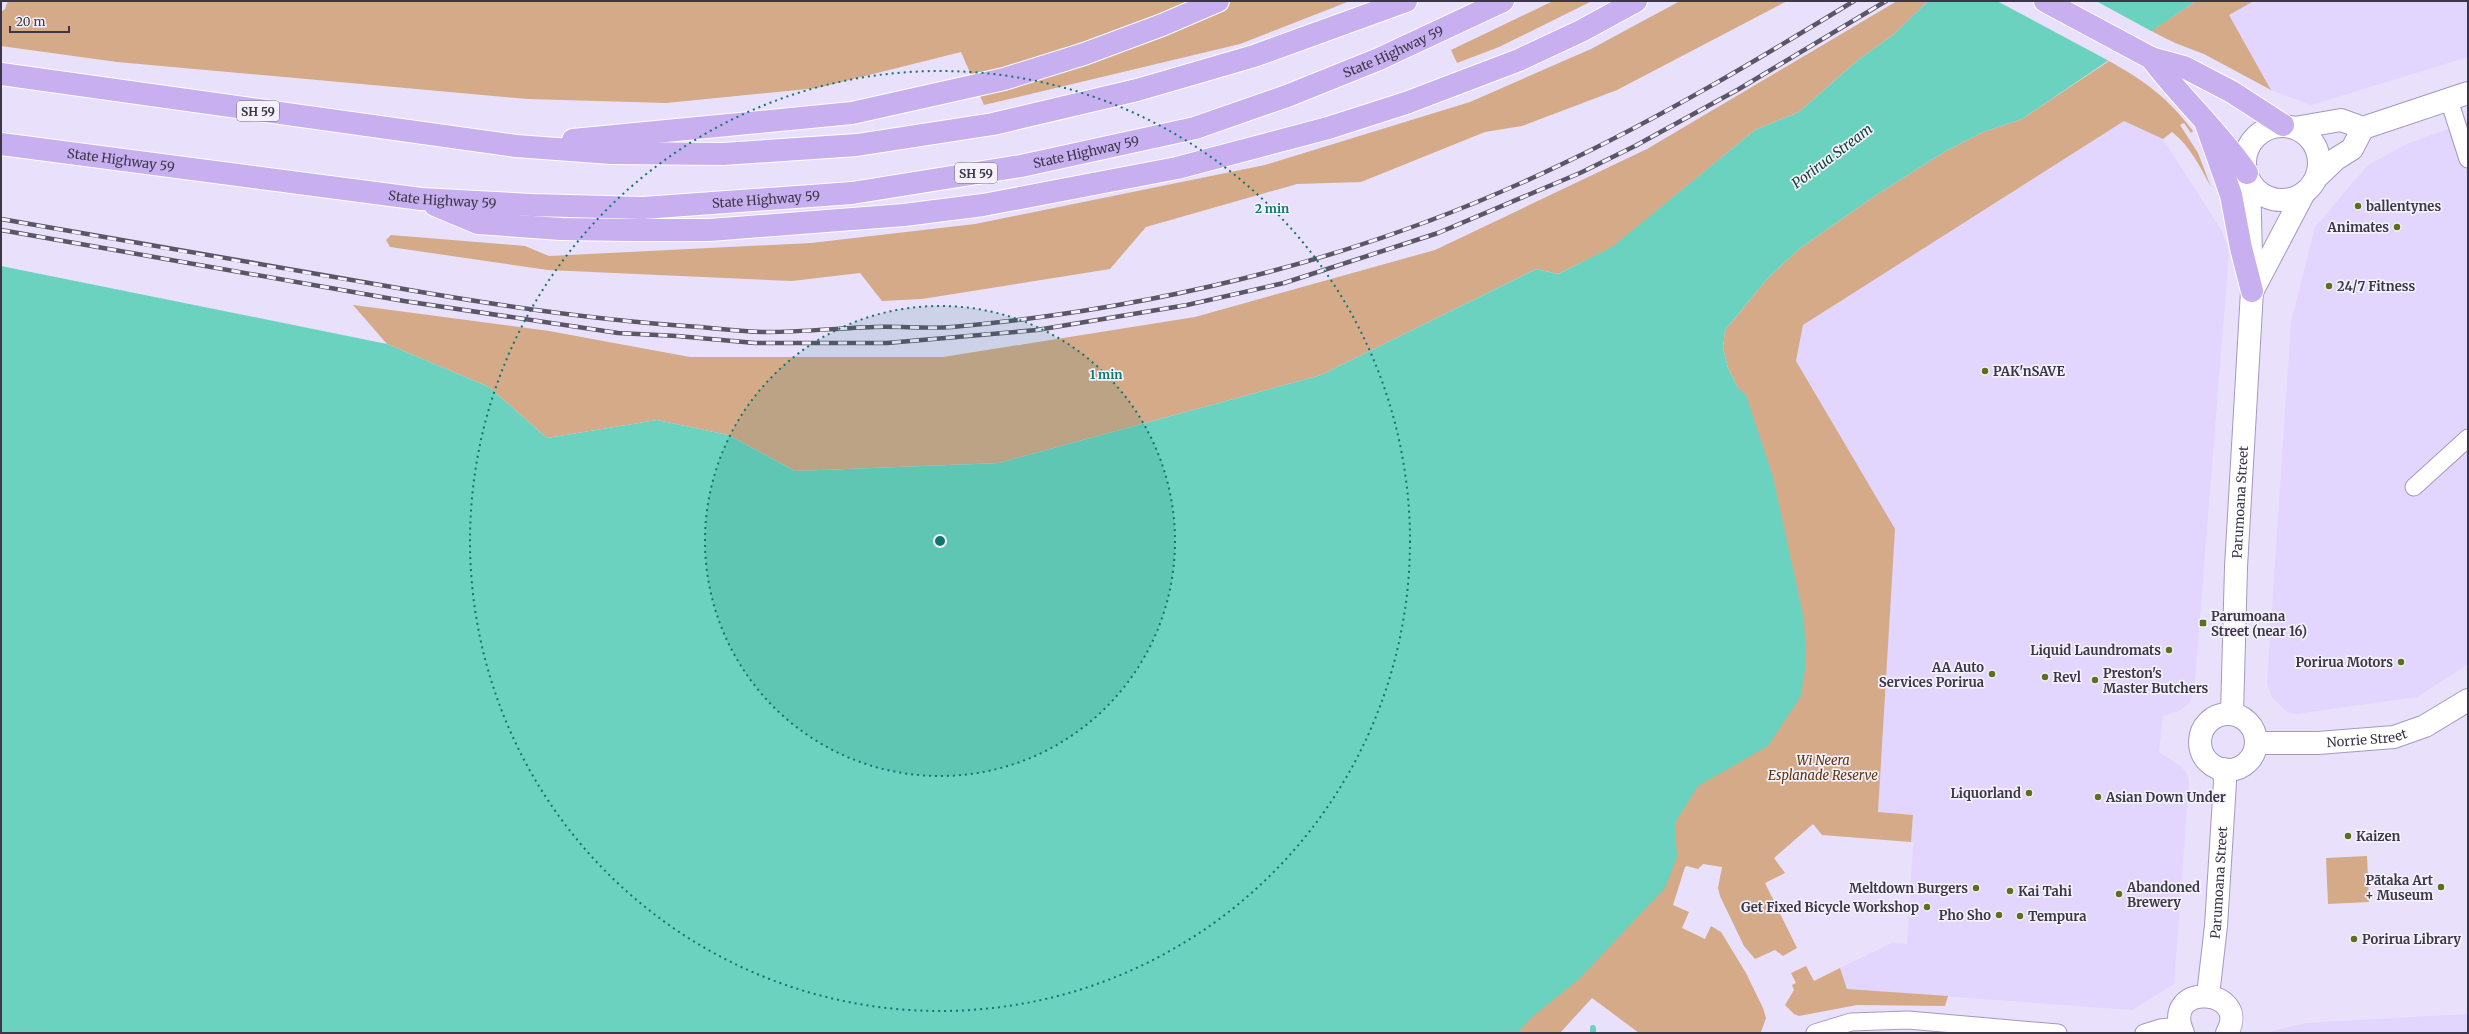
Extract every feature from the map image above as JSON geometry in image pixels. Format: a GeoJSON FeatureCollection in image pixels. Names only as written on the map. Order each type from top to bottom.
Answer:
{"type":"FeatureCollection","features":[{"type":"Feature","properties":{"kind":"main road"},"geometry":{"type":"LineString","coordinates":[[516,146],[852,112],[1004,79],[1084,54],[1162,26],[1218,1]]}},
{"type":"Feature","properties":{"kind":"main road","name":"SH 59"},"geometry":{"type":"LineString","coordinates":[[1,74],[516,146],[611,153],[723,154],[857,146],[993,124],[1137,90],[1254,56],[1406,1]]}},
{"type":"Feature","properties":{"kind":"main road","name":"State Highway 59"},"geometry":{"type":"LineString","coordinates":[[1,144],[421,199],[532,205],[642,208],[852,193],[1021,166],[1202,126],[1287,96],[1379,59],[1503,1]]}},
{"type":"Feature","properties":{"kind":"main road"},"geometry":{"type":"LineString","coordinates":[[421,199],[478,223],[560,229],[628,230],[710,230],[904,215],[983,205],[1177,168],[1328,128],[1406,103],[1519,60],[1581,31],[1636,1]]}},
{"type":"Feature","properties":{"kind":"main road"},"geometry":{"type":"LineString","coordinates":[[2046,1],[2151,58],[2184,67],[2232,92],[2289,127],[2307,135],[2315,146],[2319,165],[2310,186],[2289,200],[2273,199],[2259,192],[2227,144],[2206,124],[2170,84],[2151,58]]}},
{"type":"Feature","properties":{"kind":"main road"},"geometry":{"type":"LineString","coordinates":[[2248,176],[2246,153],[2252,140],[2263,131],[2341,120],[2363,128],[2459,97]]}},
{"type":"Feature","properties":{"kind":"main road"},"geometry":{"type":"LineString","coordinates":[[2206,124],[2231,195],[2241,248],[2252,291]]}},
{"type":"Feature","properties":{"kind":"main road","name":"Parumoana Street"},"geometry":{"type":"LineString","coordinates":[[2252,291],[2310,186],[2336,159],[2352,149],[2363,128]]}},
{"type":"Feature","properties":{"kind":"main road","name":"Parumoana Street"},"geometry":{"type":"LineString","coordinates":[[2232,714],[2236,567],[2252,291],[2248,176]]}},
{"type":"Feature","properties":{"kind":"main road","name":"Norrie Street"},"geometry":{"type":"LineString","coordinates":[[2256,743],[2318,743],[2394,737],[2425,726],[2468,700]]}},
{"type":"Feature","properties":{"kind":"main road"},"geometry":{"type":"LineString","coordinates":[[2232,714],[2250,724],[2256,743],[2254,753],[2244,765],[2234,769],[2224,769],[2214,765],[2206,758],[2202,748],[2201,738],[2204,728],[2212,720],[2221,715],[2232,714]]}},
{"type":"Feature","properties":{"kind":"main road","name":"Parumoana Street"},"geometry":{"type":"LineString","coordinates":[[2208,995],[2226,782],[2224,769]]}},
{"type":"Feature","properties":{"kind":"main road"},"geometry":{"type":"LineString","coordinates":[[2181,1030],[2181,1010],[2186,1003],[2200,995],[2208,995],[2217,998],[2225,1004],[2231,1020],[2228,1033]]}},
{"type":"Feature","properties":{"kind":"street"},"geometry":{"type":"LineString","coordinates":[[2459,97],[2468,159]]}},
{"type":"Feature","properties":{"kind":"street"},"geometry":{"type":"LineString","coordinates":[[2414,487],[2468,438]]}},
{"type":"Feature","properties":{"kind":"street"},"geometry":{"type":"LineString","coordinates":[[1815,1033],[1851,1022],[1908,1020],[2058,1033]]}},
{"type":"Feature","properties":{"kind":"street"},"geometry":{"type":"LineString","coordinates":[[2144,1033],[2160,1028],[2181,1030]]}},
{"type":"Feature","properties":{"kind":"shaded area"},"geometry":{"type":"Polygon","coordinates":[[[2254,1],[2468,1],[2468,57],[2311,105],[2271,90],[2229,15],[2254,1]]]}},
{"type":"Feature","properties":{"kind":"shaded area"},"geometry":{"type":"Polygon","coordinates":[[[2124,121],[2163,139],[2223,233],[2229,252],[2194,692],[2189,703],[2179,711],[2163,716],[2159,752],[2179,765],[2186,772],[2189,780],[2174,984],[2132,1010],[1847,989],[1840,968],[1892,943],[1907,944],[1914,842],[1911,842],[1913,815],[1878,813],[1893,557],[1796,361],[1803,325],[2124,121]]]}},
{"type":"Feature","properties":{"kind":"shaded area"},"geometry":{"type":"Polygon","coordinates":[[[2468,122],[2468,664],[2417,697],[2295,714],[2287,712],[2272,697],[2267,684],[2291,322],[2315,227],[2368,165],[2409,143],[2468,122]]]}},
{"type":"Feature","properties":{"kind":"shaded area"},"geometry":{"type":"Polygon","coordinates":[[[2468,1014],[2468,1033],[2265,1033],[2306,1023],[2468,1014]]]}},
{"type":"Feature","properties":{"kind":"green space"},"geometry":{"type":"Polygon","coordinates":[[[8,1],[1350,1],[1240,44],[984,105],[961,52],[817,88],[666,103],[528,99],[117,62],[1,46],[1,12],[5,9],[8,1]]]}},
{"type":"Feature","properties":{"kind":"green space"},"geometry":{"type":"Polygon","coordinates":[[[1553,1],[1592,1],[1499,47],[1457,63],[1451,50],[1553,1]]]}},
{"type":"Feature","properties":{"kind":"green space"},"geometry":{"type":"Polygon","coordinates":[[[1680,1],[1787,1],[1617,90],[1522,126],[1485,132],[1361,182],[1297,184],[1146,227],[1110,269],[922,299],[882,301],[860,273],[792,281],[548,270],[390,247],[386,240],[391,235],[525,246],[549,256],[811,243],[975,224],[1265,165],[1470,102],[1591,49],[1680,1]]]}},
{"type":"Feature","properties":{"kind":"green space"},"geometry":{"type":"Polygon","coordinates":[[[1897,1],[1928,1],[1893,35],[1858,60],[1799,112],[1755,130],[1613,247],[1558,274],[1536,269],[1321,375],[999,463],[795,471],[728,435],[657,420],[547,438],[489,387],[387,344],[353,305],[549,331],[690,357],[943,357],[1195,317],[1435,250],[1647,149],[1897,1]]]}},
{"type":"Feature","properties":{"kind":"green space"},"geometry":{"type":"Polygon","coordinates":[[[2196,1],[2254,1],[2229,15],[2271,90],[2204,54],[2175,43],[2151,31],[2196,1]]]}},
{"type":"Feature","properties":{"kind":"green space","name":"Wi Neera Esplanade Reserve"},"geometry":{"type":"Polygon","coordinates":[[[2109,61],[2145,83],[2184,119],[2193,131],[2191,133],[2184,123],[2180,125],[2198,153],[2211,187],[2190,151],[2172,132],[2163,139],[2124,121],[1803,325],[1796,361],[1895,529],[1878,812],[1913,815],[1911,842],[1822,835],[1813,824],[1774,858],[1785,873],[1765,883],[1797,948],[1783,956],[1775,950],[1755,959],[1744,946],[1720,896],[1718,888],[1722,867],[1703,864],[1698,869],[1687,866],[1685,867],[1673,905],[1689,912],[1682,928],[1705,939],[1711,926],[1721,932],[1746,973],[1763,1008],[1766,1018],[1761,1032],[1639,1033],[1592,998],[1560,1033],[924,1033],[1738,388],[1728,368],[1723,348],[1725,330],[1767,279],[1799,249],[1873,197],[1944,152],[1983,132],[2022,119],[2109,61]]]}},
{"type":"Feature","properties":{"kind":"green space"},"geometry":{"type":"Polygon","coordinates":[[[2367,856],[2369,902],[2328,904],[2326,858],[2367,856]]]}},
{"type":"Feature","properties":{"kind":"green space"},"geometry":{"type":"Polygon","coordinates":[[[1806,966],[1814,981],[1840,968],[1847,989],[1948,996],[1945,1006],[1857,1005],[1799,1016],[1794,1014],[1785,1005],[1794,990],[1792,985],[1796,983],[1791,973],[1806,966]]]}},
{"type":"Feature","properties":{"kind":"water","name":"Porirua Stream"},"geometry":{"type":"Polygon","coordinates":[[[1928,1],[2196,1],[2022,119],[1983,132],[1944,152],[1873,197],[1799,249],[1767,279],[1725,330],[1723,348],[1728,368],[1738,388],[1746,395],[1773,477],[1804,619],[1806,662],[1801,696],[1768,746],[1698,786],[1675,823],[1677,857],[1665,888],[1579,979],[1531,1018],[1517,1033],[1,1033],[1,266],[387,344],[489,387],[547,438],[657,420],[728,435],[795,471],[999,463],[1321,375],[1536,269],[1558,274],[1612,247],[1755,130],[1799,112],[1858,60],[1893,35],[1928,1]]]}},
{"type":"Feature","properties":{"kind":"pier"},"geometry":{"type":"Polygon","coordinates":[[[1997,1],[2096,1],[2153,32],[2111,62],[1997,1]]]}},
{"type":"Feature","properties":{"kind":"waterway"},"geometry":{"type":"LineString","coordinates":[[1593,1028],[1593,1033]]}},
{"type":"Feature","properties":{"kind":"railway"},"geometry":{"type":"LineString","coordinates":[[1,219],[456,298],[525,309],[630,321],[768,332],[874,327],[942,328],[1030,318],[1108,307],[1185,292],[1262,274],[1338,252],[1413,227],[1486,198],[1596,148],[1708,88],[1854,1]]}},
{"type":"Feature","properties":{"kind":"railway"},"geometry":{"type":"LineString","coordinates":[[1,230],[404,301],[618,333],[677,336],[755,343],[887,343],[1037,330],[1187,305],[1284,283],[1438,233],[1580,173],[1635,146],[1739,89],[1886,1]]}},
{"type":"Feature","properties":{"kind":"place","name":"ballentynes"},"geometry":{"type":"Point","coordinates":[2358,206]}},
{"type":"Feature","properties":{"kind":"place","name":"Animates"},"geometry":{"type":"Point","coordinates":[2397,227]}},
{"type":"Feature","properties":{"kind":"place","name":"24/7 Fitness"},"geometry":{"type":"Point","coordinates":[2329,286]}},
{"type":"Feature","properties":{"kind":"place","name":"PAK'nSAVE"},"geometry":{"type":"Point","coordinates":[1985,371]}},
{"type":"Feature","properties":{"kind":"place","name":"Parumoana Street (near 16)"},"geometry":{"type":"Point","coordinates":[2203,623]}},
{"type":"Feature","properties":{"kind":"place","name":"Liquid Laundromats"},"geometry":{"type":"Point","coordinates":[2169,650]}},
{"type":"Feature","properties":{"kind":"place","name":"Porirua Motors"},"geometry":{"type":"Point","coordinates":[2401,662]}},
{"type":"Feature","properties":{"kind":"place","name":"AA Auto Services Porirua"},"geometry":{"type":"Point","coordinates":[1992,674]}},
{"type":"Feature","properties":{"kind":"place","name":"Revl"},"geometry":{"type":"Point","coordinates":[2045,677]}},
{"type":"Feature","properties":{"kind":"place","name":"Preston's Master Butchers"},"geometry":{"type":"Point","coordinates":[2095,680]}},
{"type":"Feature","properties":{"kind":"place","name":"Liquorland"},"geometry":{"type":"Point","coordinates":[2029,793]}},
{"type":"Feature","properties":{"kind":"place","name":"Asian Down Under"},"geometry":{"type":"Point","coordinates":[2098,797]}},
{"type":"Feature","properties":{"kind":"place","name":"Kaizen"},"geometry":{"type":"Point","coordinates":[2348,836]}},
{"type":"Feature","properties":{"kind":"place","name":"Pātaka Art + Museum"},"geometry":{"type":"Point","coordinates":[2441,887]}},
{"type":"Feature","properties":{"kind":"place","name":"Meltdown Burgers"},"geometry":{"type":"Point","coordinates":[1976,888]}},
{"type":"Feature","properties":{"kind":"place","name":"Kai Tahi"},"geometry":{"type":"Point","coordinates":[2010,891]}},
{"type":"Feature","properties":{"kind":"place","name":"Abandoned Brewery"},"geometry":{"type":"Point","coordinates":[2119,894]}},
{"type":"Feature","properties":{"kind":"place","name":"Get Fixed Bicycle Workshop"},"geometry":{"type":"Point","coordinates":[1927,907]}},
{"type":"Feature","properties":{"kind":"place","name":"Pho Sho"},"geometry":{"type":"Point","coordinates":[1999,915]}},
{"type":"Feature","properties":{"kind":"place","name":"Tempura"},"geometry":{"type":"Point","coordinates":[2020,916]}},
{"type":"Feature","properties":{"kind":"place","name":"Porirua Library"},"geometry":{"type":"Point","coordinates":[2354,939]}}]}
